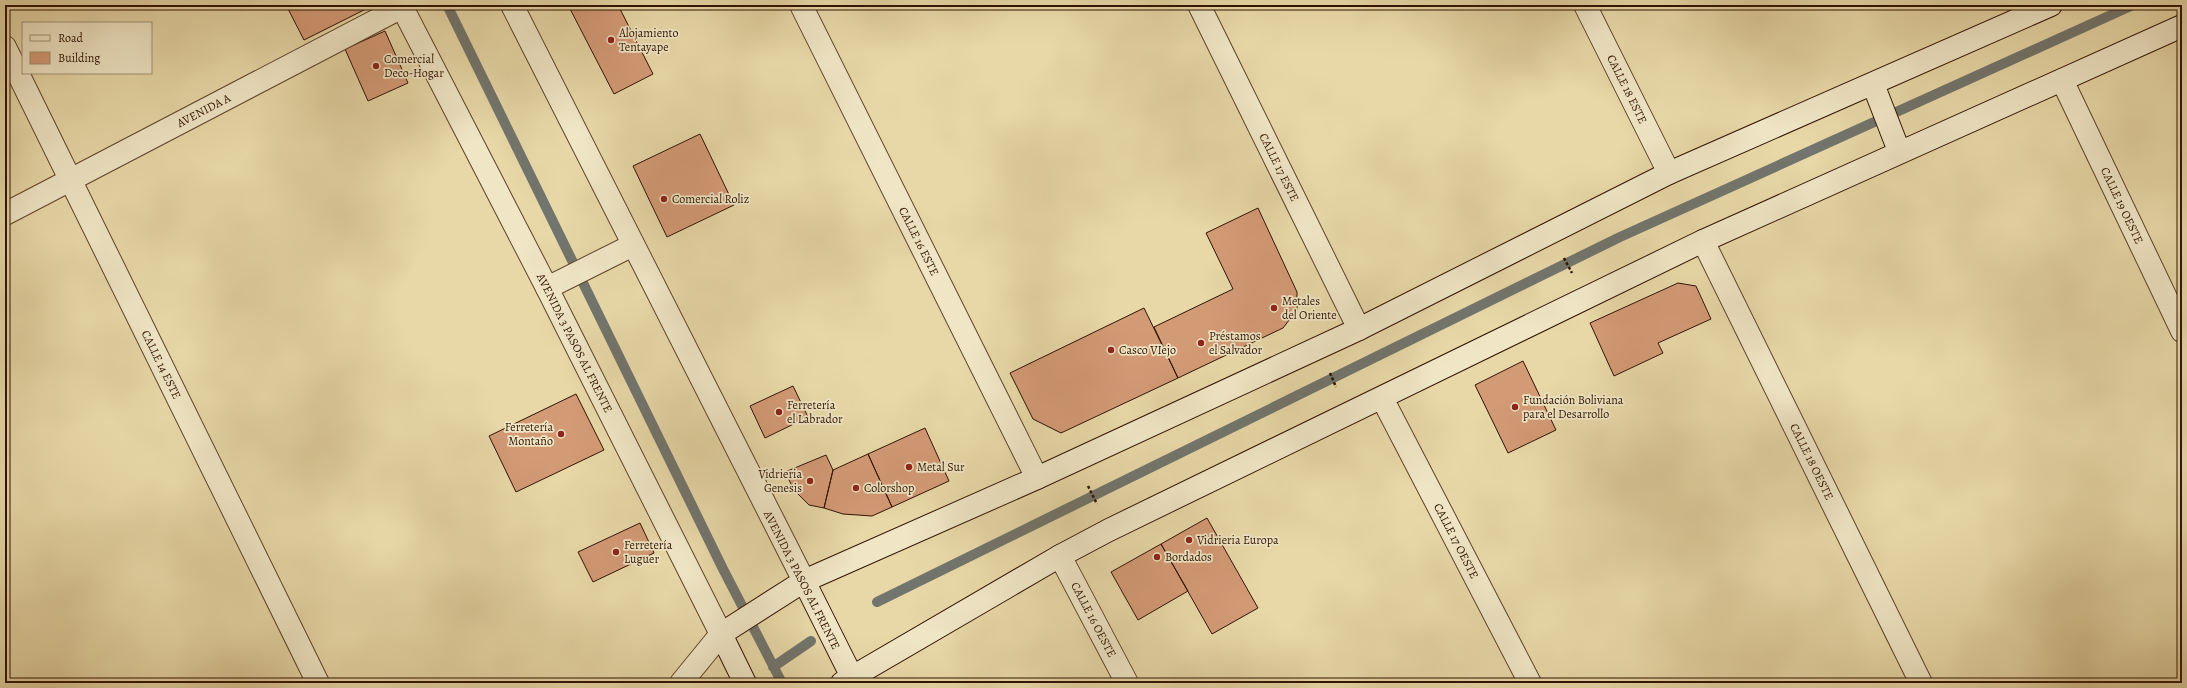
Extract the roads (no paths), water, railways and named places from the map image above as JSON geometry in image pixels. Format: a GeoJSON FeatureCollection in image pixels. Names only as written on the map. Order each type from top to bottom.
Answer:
{"type":"FeatureCollection","features":[{"type":"Feature","properties":{"kind":"street","name":"AVENIDA 3 PASOS AL FRENTE"},"geometry":{"type":"LineString","coordinates":[[512,5],[804,581],[850,681]]}},
{"type":"Feature","properties":{"kind":"street","name":"CALLE 16 ESTE"},"geometry":{"type":"LineString","coordinates":[[801,5],[1037,478]]}},
{"type":"Feature","properties":{"kind":"street","name":"CALLE 17 ESTE"},"geometry":{"type":"LineString","coordinates":[[1199,5],[1359,329]]}},
{"type":"Feature","properties":{"kind":"street","name":"CALLE 18 ESTE"},"geometry":{"type":"LineString","coordinates":[[1585,5],[1669,173]]}},
{"type":"Feature","properties":{"kind":"street"},"geometry":{"type":"LineString","coordinates":[[680,683],[725,632],[804,581],[1037,478],[1359,329],[1669,173],[1875,88],[2051,5]]}},
{"type":"Feature","properties":{"kind":"street","name":"AVENIDA 3 PASOS AL FRENTE"},"geometry":{"type":"LineString","coordinates":[[401,6],[554,285],[725,632],[745,683]]}},
{"type":"Feature","properties":{"kind":"street","name":"AVENIDA A"},"geometry":{"type":"LineString","coordinates":[[5,214],[401,6]]}},
{"type":"Feature","properties":{"kind":"street"},"geometry":{"type":"LineString","coordinates":[[850,681],[1060,556],[1702,240],[1898,146],[2062,80],[2182,26]]}},
{"type":"Feature","properties":{"kind":"street","name":"CALLE 14 ESTE"},"geometry":{"type":"LineString","coordinates":[[5,47],[318,683]]}},
{"type":"Feature","properties":{"kind":"street","name":"CALLE 19 OESTE"},"geometry":{"type":"LineString","coordinates":[[2062,80],[2182,331]]}},
{"type":"Feature","properties":{"kind":"street"},"geometry":{"type":"LineString","coordinates":[[1875,88],[1898,146]]}},
{"type":"Feature","properties":{"kind":"street","name":"CALLE 18 OESTE"},"geometry":{"type":"LineString","coordinates":[[1702,240],[1922,683]]}},
{"type":"Feature","properties":{"kind":"street"},"geometry":{"type":"LineString","coordinates":[[554,285],[633,246]]}},
{"type":"Feature","properties":{"kind":"street","name":"CALLE 17 OESTE"},"geometry":{"type":"LineString","coordinates":[[1382,398],[1530,683]]}},
{"type":"Feature","properties":{"kind":"street","name":"CALLE 16 OESTE"},"geometry":{"type":"LineString","coordinates":[[1060,556],[1127,683]]}},
{"type":"Feature","properties":{"kind":"waterway"},"geometry":{"type":"LineString","coordinates":[[447,5],[723,569],[782,683]]}},
{"type":"Feature","properties":{"kind":"waterway"},"geometry":{"type":"LineString","coordinates":[[877,602],[1620,237],[2133,5]]}},
{"type":"Feature","properties":{"kind":"waterway"},"geometry":{"type":"LineString","coordinates":[[773,667],[811,641]]}},
{"type":"Feature","properties":{"kind":"place","name":"Alojamiento Tentayape"},"geometry":{"type":"Point","coordinates":[611,40]}},
{"type":"Feature","properties":{"kind":"place","name":"Comercial Deco-Hogar"},"geometry":{"type":"Point","coordinates":[376,66]}},
{"type":"Feature","properties":{"kind":"place","name":"Comercial Roliz"},"geometry":{"type":"Point","coordinates":[664,199]}},
{"type":"Feature","properties":{"kind":"place","name":"Metales del Oriente"},"geometry":{"type":"Point","coordinates":[1274,308]}},
{"type":"Feature","properties":{"kind":"place","name":"Préstamos el Salvador"},"geometry":{"type":"Point","coordinates":[1201,343]}},
{"type":"Feature","properties":{"kind":"place","name":"Casco VIejo"},"geometry":{"type":"Point","coordinates":[1111,350]}},
{"type":"Feature","properties":{"kind":"place","name":"Fundación Boliviana para el Desarrollo"},"geometry":{"type":"Point","coordinates":[1515,407]}},
{"type":"Feature","properties":{"kind":"place","name":"Ferretería el Labrador"},"geometry":{"type":"Point","coordinates":[779,412]}},
{"type":"Feature","properties":{"kind":"place","name":"Ferretería Montaño"},"geometry":{"type":"Point","coordinates":[561,434]}},
{"type":"Feature","properties":{"kind":"place","name":"Metal Sur"},"geometry":{"type":"Point","coordinates":[909,467]}},
{"type":"Feature","properties":{"kind":"place","name":"Vidrieria Genesis"},"geometry":{"type":"Point","coordinates":[810,481]}},
{"type":"Feature","properties":{"kind":"place","name":"Colorshop"},"geometry":{"type":"Point","coordinates":[856,488]}},
{"type":"Feature","properties":{"kind":"place","name":"Vidrieria Europa"},"geometry":{"type":"Point","coordinates":[1189,540]}},
{"type":"Feature","properties":{"kind":"place","name":"Ferretería Luguer"},"geometry":{"type":"Point","coordinates":[616,552]}},
{"type":"Feature","properties":{"kind":"place","name":"Bordados"},"geometry":{"type":"Point","coordinates":[1157,557]}}]}
